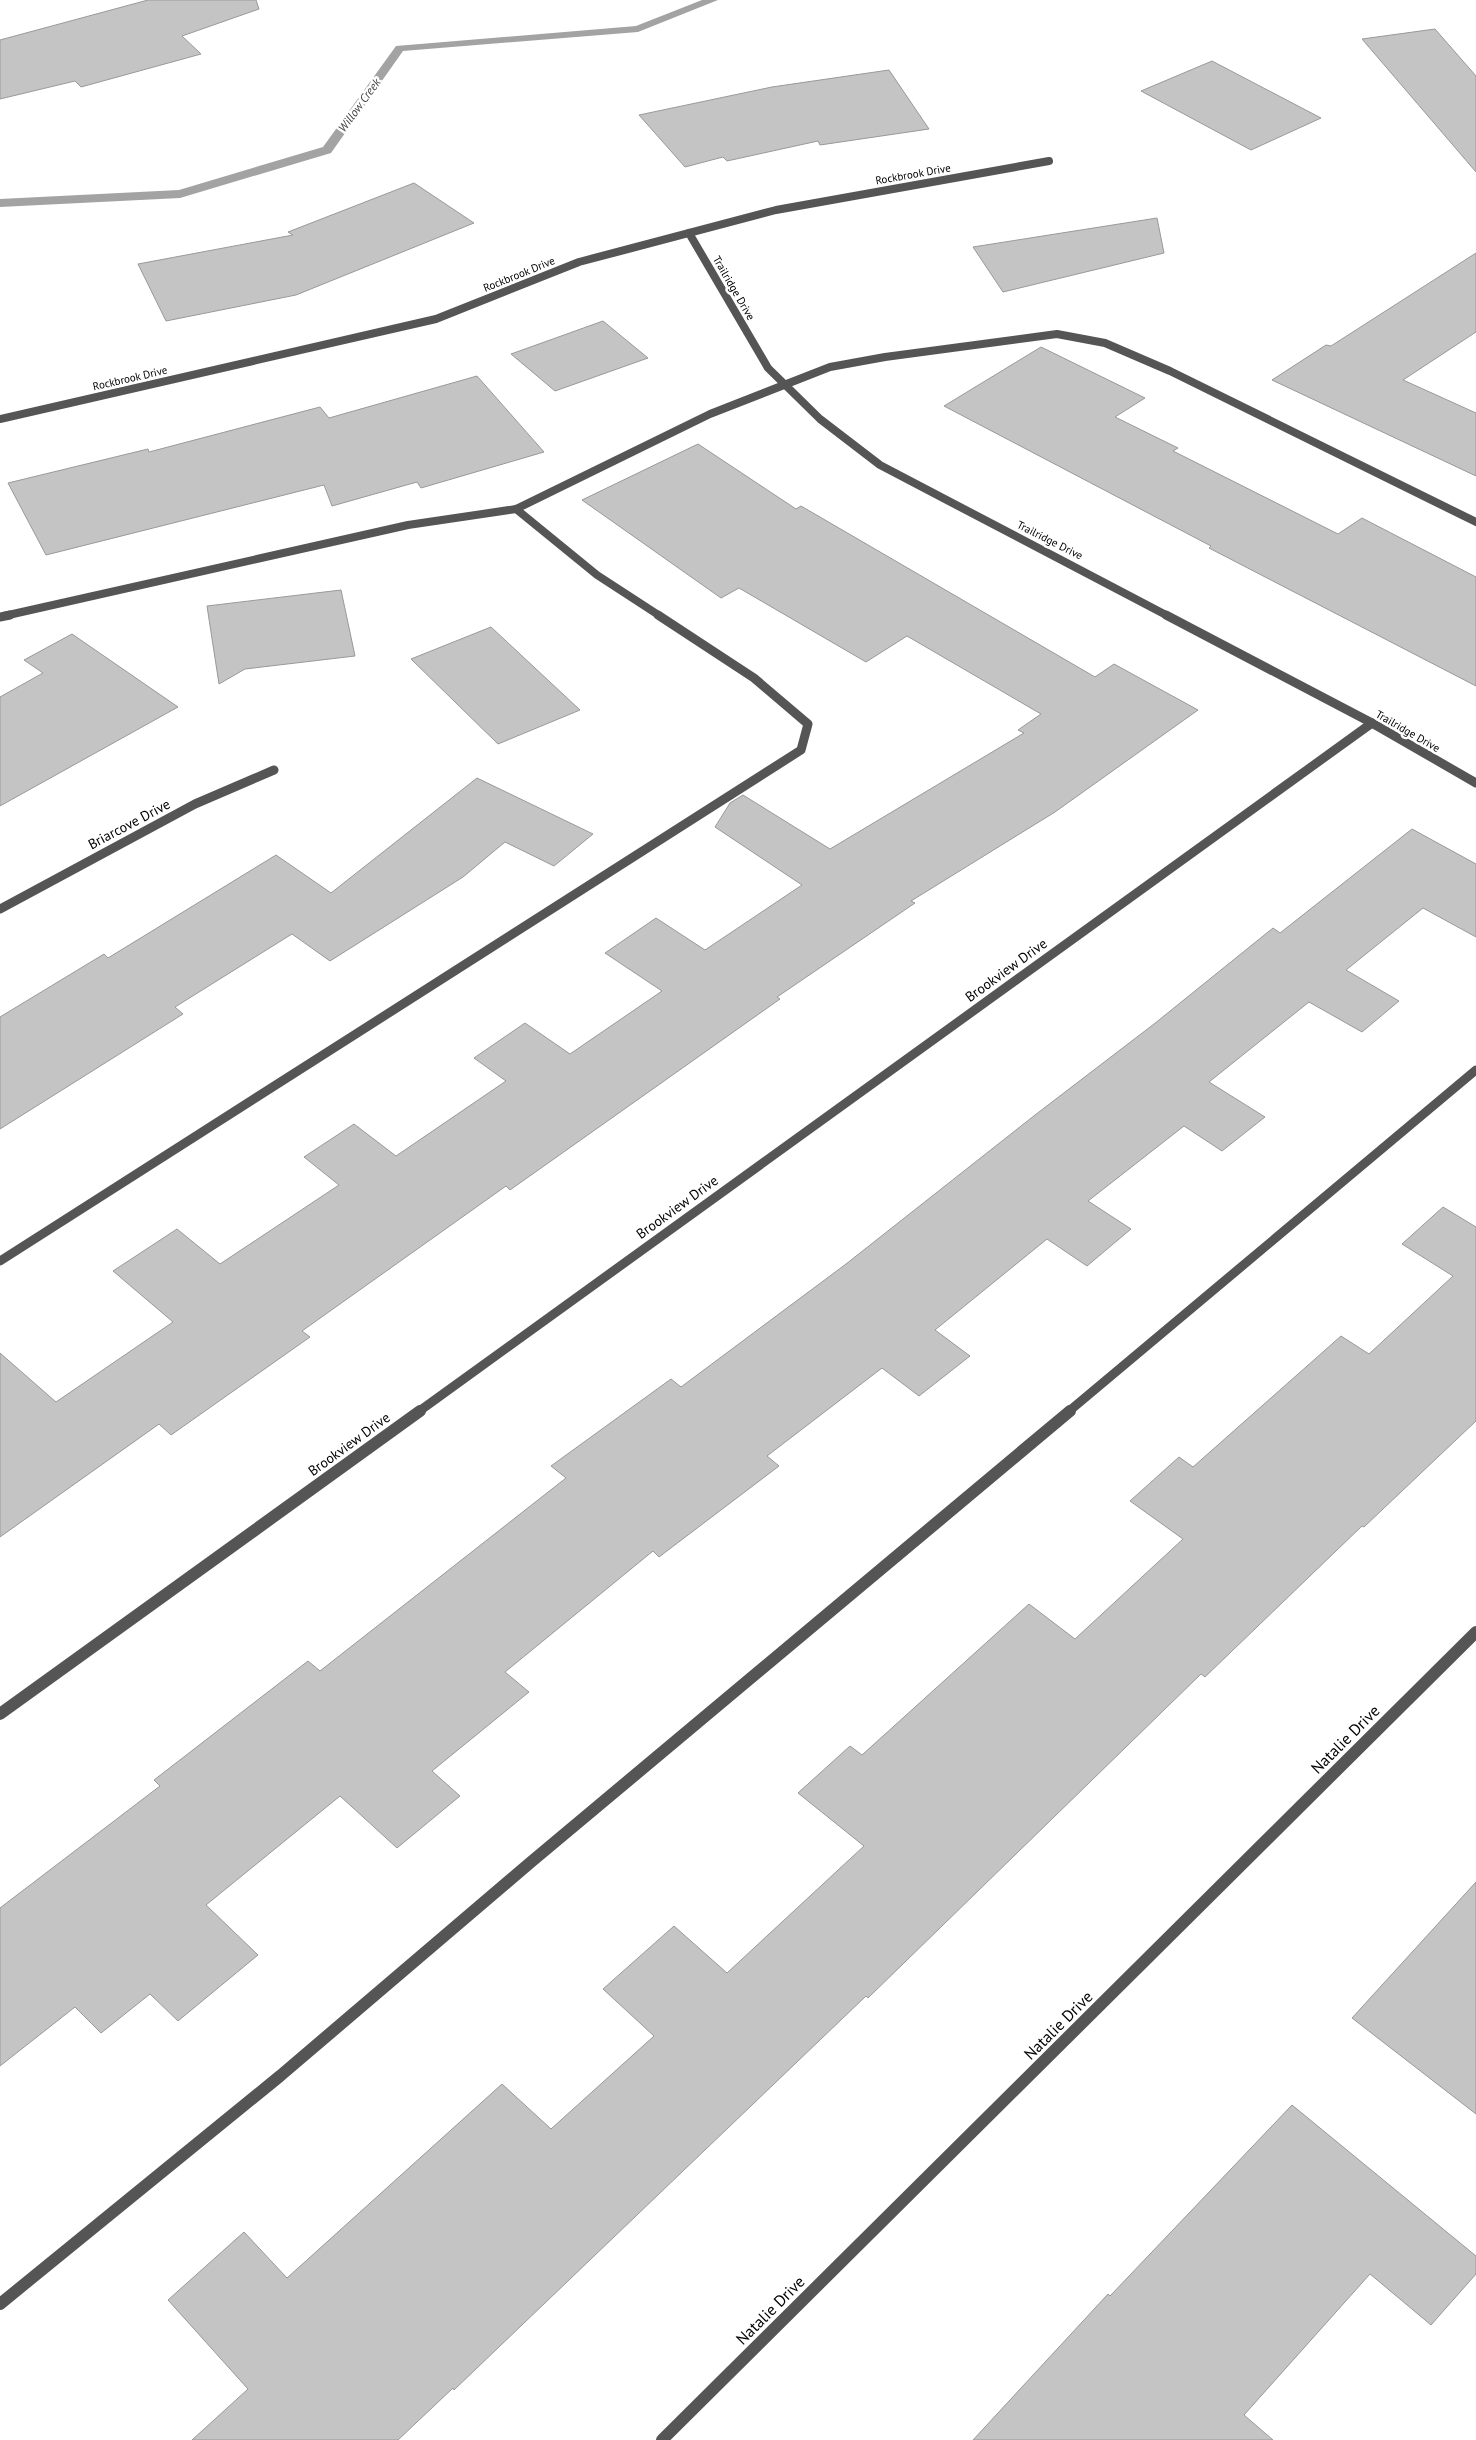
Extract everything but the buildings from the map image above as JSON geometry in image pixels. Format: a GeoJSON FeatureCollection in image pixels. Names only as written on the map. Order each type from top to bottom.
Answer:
{"type":"FeatureCollection","features":[{"type":"Feature","properties":{"kind":"street","name":"Rockbrook Drive"},"geometry":{"type":"LineString","coordinates":[[0,419],[436,319],[579,262],[776,210],[1049,161]]}},
{"type":"Feature","properties":{"kind":"street","name":"Trailridge Drive"},"geometry":{"type":"LineString","coordinates":[[689,233],[768,368],[820,419],[880,465],[1372,723],[1476,783]]}},
{"type":"Feature","properties":{"kind":"street"},"geometry":{"type":"LineString","coordinates":[[0,617],[408,526],[516,509],[693,422],[830,367],[886,357],[1058,334],[1105,343],[1170,371],[1476,522]]}},
{"type":"Feature","properties":{"kind":"street"},"geometry":{"type":"LineString","coordinates":[[0,1261],[802,750],[808,724],[761,684],[597,575],[516,509]]}},
{"type":"Feature","properties":{"kind":"street","name":"Brookview Drive"},"geometry":{"type":"LineString","coordinates":[[0,1714],[1372,723]]}},
{"type":"Feature","properties":{"kind":"street","name":"Briarcove Drive"},"geometry":{"type":"LineString","coordinates":[[0,909],[195,804],[274,770]]}},
{"type":"Feature","properties":{"kind":"street"},"geometry":{"type":"LineString","coordinates":[[0,2304],[280,2076],[630,1779],[1476,1070]]}},
{"type":"Feature","properties":{"kind":"street","name":"Natalie Drive"},"geometry":{"type":"LineString","coordinates":[[662,2440],[1476,1632]]}},
{"type":"Feature","properties":{"kind":"waterway","name":"Willow Creek"},"geometry":{"type":"LineString","coordinates":[[0,203],[180,194],[327,150],[400,48],[638,29],[712,0]]}}]}
